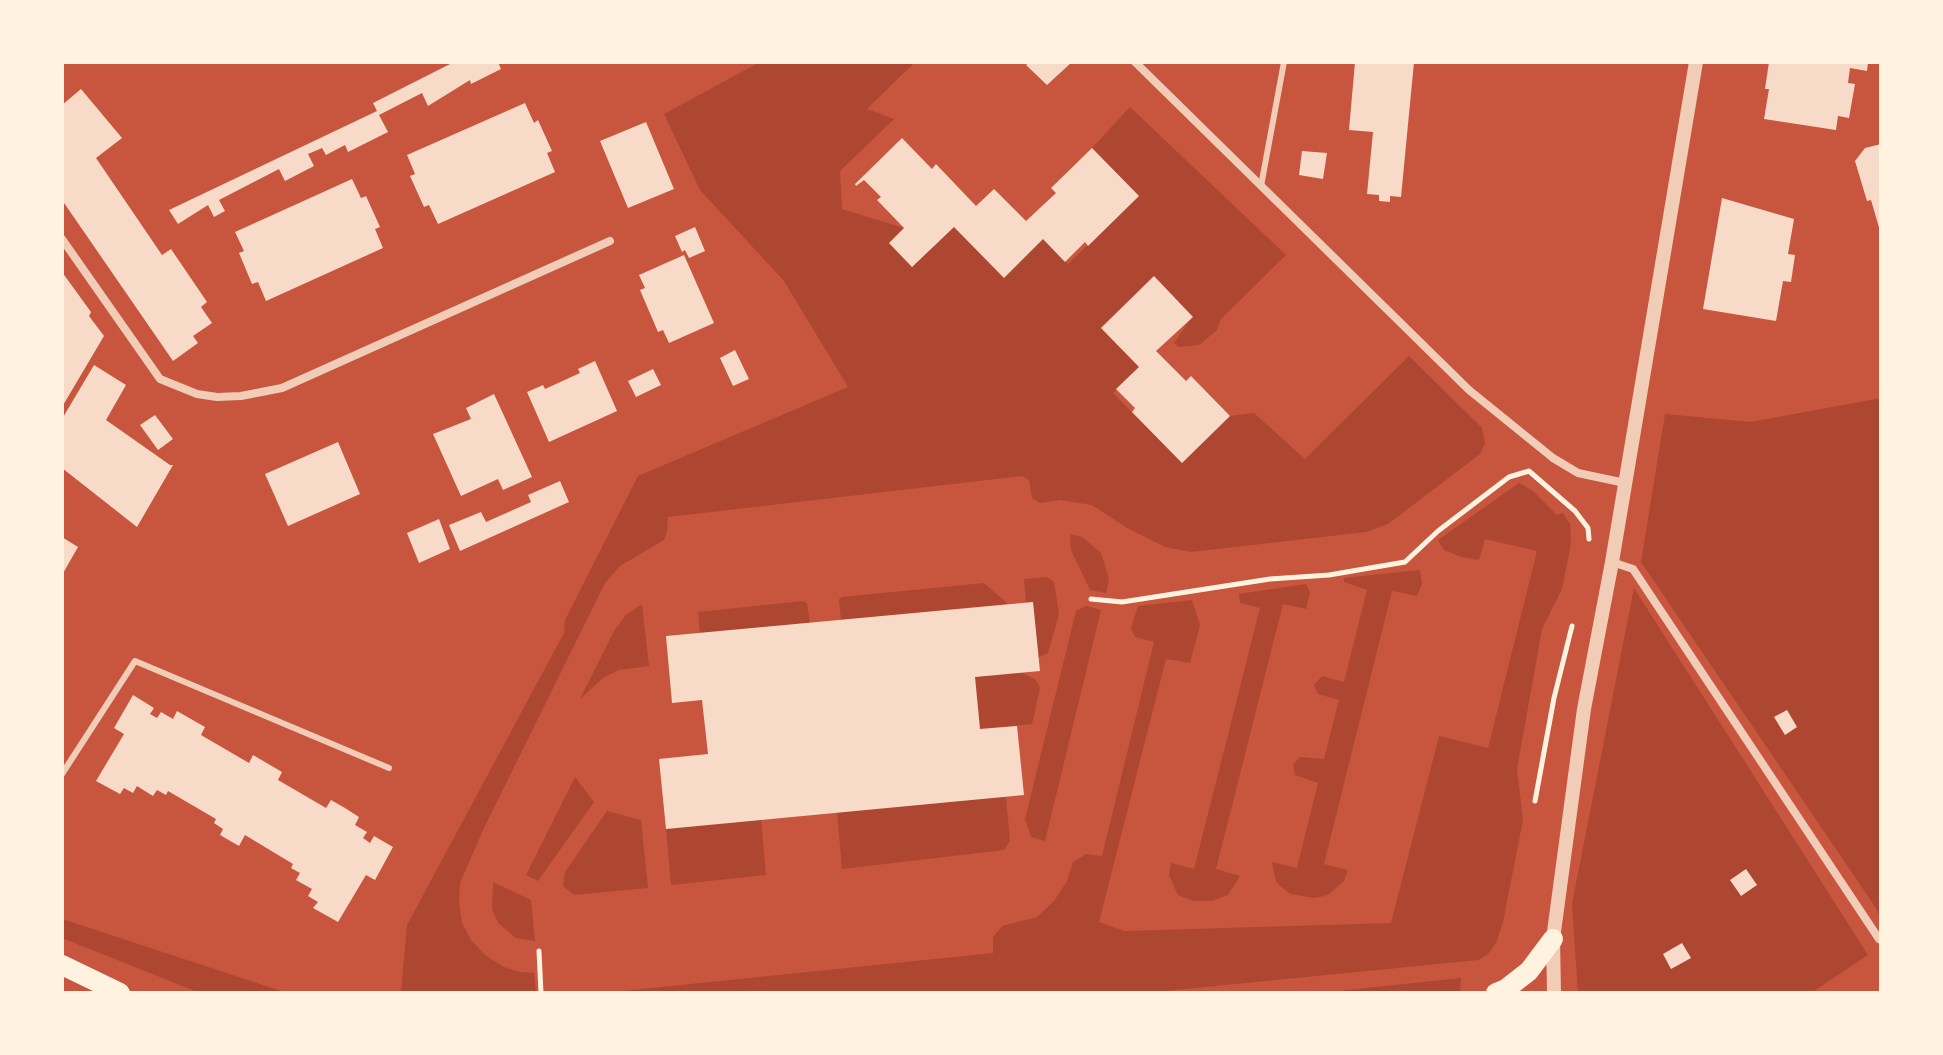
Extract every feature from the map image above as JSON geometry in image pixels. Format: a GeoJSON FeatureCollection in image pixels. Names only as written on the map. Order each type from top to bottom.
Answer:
{"type":"FeatureCollection","features":[{"type":"Feature","properties":{"kind":"main road"},"geometry":{"type":"LineString","coordinates":[[1496,993],[1529,971],[1553,939]]}},
{"type":"Feature","properties":{"kind":"main road"},"geometry":{"type":"LineString","coordinates":[[62,965],[120,993]]}},
{"type":"Feature","properties":{"kind":"street"},"geometry":{"type":"LineString","coordinates":[[1135,62],[1469,390],[1553,458],[1578,473],[1625,483]]}},
{"type":"Feature","properties":{"kind":"street"},"geometry":{"type":"LineString","coordinates":[[1554,993],[1553,939],[1584,709],[1612,562],[1696,62]]}},
{"type":"Feature","properties":{"kind":"street"},"geometry":{"type":"LineString","coordinates":[[62,239],[160,379],[197,394],[217,397],[282,388],[610,241]]}},
{"type":"Feature","properties":{"kind":"street"},"geometry":{"type":"LineString","coordinates":[[1612,562],[1633,569],[1879,939]]}},
{"type":"Feature","properties":{"kind":"lane"},"geometry":{"type":"LineString","coordinates":[[1261,186],[1284,62]]}},
{"type":"Feature","properties":{"kind":"lane"},"geometry":{"type":"LineString","coordinates":[[62,774],[135,661],[389,768]]}},
{"type":"Feature","properties":{"kind":"path"},"geometry":{"type":"LineString","coordinates":[[1091,599],[1122,602],[1405,562],[1438,531],[1509,477],[1529,471],[1575,511],[1588,528],[1590,542]]}},
{"type":"Feature","properties":{"kind":"path"},"geometry":{"type":"LineString","coordinates":[[1535,801],[1554,698],[1574,621]]}},
{"type":"Feature","properties":{"kind":"path"},"geometry":{"type":"LineString","coordinates":[[539,951],[541,993]]}},
{"type":"Feature","properties":{"kind":"shaded area"},"geometry":{"type":"Polygon","coordinates":[[[760,62],[915,62],[867,109],[894,119],[840,171],[842,209],[904,228],[889,243],[912,267],[954,227],[1003,277],[1043,239],[1068,264],[1139,196],[1092,148],[1130,107],[1286,255],[1221,319],[1217,330],[1199,345],[1179,347],[1174,343],[1192,317],[1154,277],[1101,327],[1139,367],[1113,393],[1182,463],[1230,416],[1254,413],[1305,459],[1409,356],[1482,428],[1485,443],[1480,454],[1388,524],[1366,532],[1191,552],[1165,547],[1127,528],[1092,505],[1060,500],[1040,503],[1032,498],[1029,480],[1022,476],[668,517],[664,540],[620,566],[605,583],[460,883],[462,923],[471,940],[485,955],[504,967],[534,973],[536,993],[401,993],[407,925],[564,633],[565,620],[638,476],[848,387],[784,281],[700,190],[664,114],[760,62]]]}},
{"type":"Feature","properties":{"kind":"shaded area"},"geometry":{"type":"Polygon","coordinates":[[[1881,398],[1881,920],[1876,908],[1641,562],[1665,414],[1751,422],[1881,398]]]}},
{"type":"Feature","properties":{"kind":"shaded area"},"geometry":{"type":"Polygon","coordinates":[[[1519,483],[1533,491],[1557,515],[1563,513],[1570,524],[1571,544],[1562,589],[1542,629],[1517,769],[1523,820],[1503,922],[1496,943],[1488,954],[1478,960],[1145,993],[603,993],[993,953],[993,937],[1002,926],[1037,917],[1054,901],[1067,881],[1073,862],[1086,854],[1102,856],[1154,642],[1135,637],[1131,628],[1138,606],[1192,600],[1200,625],[1190,663],[1166,659],[1099,922],[1125,931],[1391,923],[1439,736],[1488,748],[1537,551],[1485,539],[1479,560],[1444,550],[1438,540],[1519,483]]]}},
{"type":"Feature","properties":{"kind":"shaded area"},"geometry":{"type":"Polygon","coordinates":[[[1070,534],[1082,537],[1101,553],[1109,579],[1106,593],[1090,590],[1071,550],[1070,534]]]}},
{"type":"Feature","properties":{"kind":"shaded area"},"geometry":{"type":"Polygon","coordinates":[[[1420,570],[1422,584],[1417,596],[1392,591],[1324,864],[1348,870],[1344,881],[1328,895],[1315,898],[1290,894],[1276,882],[1272,862],[1297,868],[1318,783],[1295,775],[1293,764],[1300,757],[1324,759],[1339,700],[1318,694],[1314,685],[1322,676],[1344,682],[1367,590],[1344,582],[1344,578],[1420,570]]]}},
{"type":"Feature","properties":{"kind":"shaded area"},"geometry":{"type":"Polygon","coordinates":[[[1047,577],[1054,582],[1059,614],[1048,653],[1038,658],[1033,602],[1026,603],[1024,579],[1047,577]]]}},
{"type":"Feature","properties":{"kind":"shaded area"},"geometry":{"type":"Polygon","coordinates":[[[984,583],[1008,604],[841,620],[839,599],[842,597],[984,583]]]}},
{"type":"Feature","properties":{"kind":"shaded area"},"geometry":{"type":"Polygon","coordinates":[[[1306,584],[1310,593],[1306,609],[1283,604],[1216,869],[1240,876],[1228,895],[1212,901],[1194,901],[1178,895],[1169,875],[1171,863],[1194,869],[1260,608],[1240,603],[1239,594],[1306,584]]]}},
{"type":"Feature","properties":{"kind":"shaded area"},"geometry":{"type":"Polygon","coordinates":[[[1634,588],[1868,955],[1811,993],[1578,993],[1572,904],[1634,588]]]}},
{"type":"Feature","properties":{"kind":"shaded area"},"geometry":{"type":"Polygon","coordinates":[[[807,603],[810,623],[700,633],[698,612],[807,603]]]}},
{"type":"Feature","properties":{"kind":"shaded area"},"geometry":{"type":"Polygon","coordinates":[[[642,604],[649,666],[619,670],[603,678],[580,699],[615,629],[626,615],[642,604]]]}},
{"type":"Feature","properties":{"kind":"shaded area"},"geometry":{"type":"Polygon","coordinates":[[[1086,606],[1101,610],[1045,841],[1031,837],[1025,819],[1076,611],[1086,606]]]}},
{"type":"Feature","properties":{"kind":"shaded area"},"geometry":{"type":"Polygon","coordinates":[[[1021,672],[1036,680],[1040,688],[1032,724],[980,729],[975,677],[1021,672]]]}},
{"type":"Feature","properties":{"kind":"shaded area"},"geometry":{"type":"Polygon","coordinates":[[[575,777],[594,802],[538,881],[526,875],[575,777]]]}},
{"type":"Feature","properties":{"kind":"shaded area"},"geometry":{"type":"Polygon","coordinates":[[[1006,797],[1010,841],[1004,850],[842,869],[837,812],[1006,797]]]}},
{"type":"Feature","properties":{"kind":"shaded area"},"geometry":{"type":"Polygon","coordinates":[[[607,811],[641,820],[648,888],[574,895],[563,886],[565,872],[607,811]]]}},
{"type":"Feature","properties":{"kind":"shaded area"},"geometry":{"type":"Polygon","coordinates":[[[761,820],[766,875],[671,885],[666,829],[761,820]]]}},
{"type":"Feature","properties":{"kind":"shaded area"},"geometry":{"type":"Polygon","coordinates":[[[493,882],[531,900],[535,941],[516,938],[498,923],[492,909],[493,882]]]}},
{"type":"Feature","properties":{"kind":"shaded area"},"geometry":{"type":"Polygon","coordinates":[[[62,919],[287,993],[200,993],[62,938],[62,919]]]}},
{"type":"Feature","properties":{"kind":"shaded area"},"geometry":{"type":"Polygon","coordinates":[[[1461,978],[1460,991],[1444,993],[1319,993],[1461,978]]]}},
{"type":"Feature","properties":{"kind":"building"},"geometry":{"type":"Polygon","coordinates":[[[454,62],[498,62],[501,69],[471,84],[470,80],[428,106],[422,93],[379,115],[388,132],[348,152],[345,145],[326,155],[322,148],[308,154],[314,166],[285,181],[279,169],[219,200],[225,211],[214,217],[208,205],[178,224],[169,210],[377,111],[373,103],[454,62]]]}},
{"type":"Feature","properties":{"kind":"building"},"geometry":{"type":"Polygon","coordinates":[[[1029,62],[1072,62],[1047,85],[1026,65],[1029,62]]]}},
{"type":"Feature","properties":{"kind":"building"},"geometry":{"type":"Polygon","coordinates":[[[1355,62],[1414,62],[1401,197],[1390,196],[1390,202],[1379,201],[1379,195],[1367,194],[1373,132],[1349,130],[1355,62]]]}},
{"type":"Feature","properties":{"kind":"building"},"geometry":{"type":"Polygon","coordinates":[[[1769,62],[1868,62],[1867,71],[1850,68],[1848,83],[1855,84],[1849,118],[1838,116],[1836,130],[1764,119],[1769,62]]]}},
{"type":"Feature","properties":{"kind":"building"},"geometry":{"type":"Polygon","coordinates":[[[81,89],[122,138],[96,158],[162,255],[171,249],[207,302],[201,307],[212,323],[193,336],[198,343],[173,361],[62,200],[62,105],[81,89]]]}},
{"type":"Feature","properties":{"kind":"building"},"geometry":{"type":"Polygon","coordinates":[[[525,103],[534,123],[538,120],[552,151],[547,153],[555,172],[438,224],[429,205],[424,207],[410,176],[415,174],[407,155],[525,103]]]}},
{"type":"Feature","properties":{"kind":"building"},"geometry":{"type":"Polygon","coordinates":[[[646,122],[674,189],[628,208],[600,141],[646,122]]]}},
{"type":"Feature","properties":{"kind":"building"},"geometry":{"type":"Polygon","coordinates":[[[902,138],[932,169],[936,164],[976,206],[994,189],[1026,221],[1056,193],[1051,188],[1092,148],[1139,196],[1088,246],[1085,242],[1065,262],[1043,239],[1004,278],[954,227],[912,267],[889,243],[904,228],[877,200],[881,197],[864,180],[855,184],[902,138]]]}},
{"type":"Feature","properties":{"kind":"building"},"geometry":{"type":"Polygon","coordinates":[[[1881,144],[1880,231],[1855,161],[1865,148],[1881,144]]]}},
{"type":"Feature","properties":{"kind":"building"},"geometry":{"type":"Polygon","coordinates":[[[1302,151],[1327,153],[1323,179],[1299,175],[1302,151]]]}},
{"type":"Feature","properties":{"kind":"building"},"geometry":{"type":"Polygon","coordinates":[[[352,179],[361,198],[366,196],[380,227],[375,229],[383,248],[266,301],[258,282],[252,284],[239,253],[244,251],[235,232],[352,179]]]}},
{"type":"Feature","properties":{"kind":"building"},"geometry":{"type":"Polygon","coordinates":[[[1722,198],[1794,219],[1788,254],[1795,255],[1791,282],[1783,281],[1776,321],[1703,309],[1722,198]]]}},
{"type":"Feature","properties":{"kind":"building"},"geometry":{"type":"Polygon","coordinates":[[[695,227],[705,251],[689,258],[685,250],[682,252],[675,236],[695,227]]]}},
{"type":"Feature","properties":{"kind":"building"},"geometry":{"type":"Polygon","coordinates":[[[684,255],[714,323],[669,343],[663,330],[658,332],[640,290],[645,288],[639,275],[684,255]]]}},
{"type":"Feature","properties":{"kind":"building"},"geometry":{"type":"Polygon","coordinates":[[[62,272],[104,336],[62,407],[62,272]]]}},
{"type":"Feature","properties":{"kind":"building"},"geometry":{"type":"Polygon","coordinates":[[[1154,276],[1193,317],[1156,351],[1186,381],[1191,376],[1230,416],[1182,463],[1132,412],[1135,408],[1116,389],[1139,367],[1101,328],[1154,276]]]}},
{"type":"Feature","properties":{"kind":"building"},"geometry":{"type":"Polygon","coordinates":[[[735,350],[749,379],[733,386],[720,358],[735,350]]]}},
{"type":"Feature","properties":{"kind":"building"},"geometry":{"type":"Polygon","coordinates":[[[595,361],[617,411],[549,442],[527,392],[543,385],[545,389],[580,373],[578,369],[595,361]]]}},
{"type":"Feature","properties":{"kind":"building"},"geometry":{"type":"Polygon","coordinates":[[[94,365],[126,385],[106,420],[173,465],[137,527],[62,468],[62,419],[94,365]]]}},
{"type":"Feature","properties":{"kind":"building"},"geometry":{"type":"Polygon","coordinates":[[[653,369],[661,385],[636,397],[628,381],[653,369]]]}},
{"type":"Feature","properties":{"kind":"building"},"geometry":{"type":"Polygon","coordinates":[[[494,394],[532,477],[503,490],[498,479],[461,496],[433,434],[471,419],[466,408],[494,394]]]}},
{"type":"Feature","properties":{"kind":"building"},"geometry":{"type":"Polygon","coordinates":[[[155,415],[173,439],[158,450],[140,425],[155,415]]]}},
{"type":"Feature","properties":{"kind":"building"},"geometry":{"type":"Polygon","coordinates":[[[338,442],[360,494],[288,526],[265,474],[338,442]]]}},
{"type":"Feature","properties":{"kind":"building"},"geometry":{"type":"Polygon","coordinates":[[[560,481],[569,502],[460,551],[449,525],[481,512],[486,522],[531,502],[528,495],[560,481]]]}},
{"type":"Feature","properties":{"kind":"building"},"geometry":{"type":"Polygon","coordinates":[[[439,519],[450,549],[419,563],[407,533],[439,519]]]}},
{"type":"Feature","properties":{"kind":"building"},"geometry":{"type":"Polygon","coordinates":[[[62,537],[78,547],[62,575],[62,537]]]}},
{"type":"Feature","properties":{"kind":"building"},"geometry":{"type":"Polygon","coordinates":[[[1033,602],[1040,671],[975,677],[980,729],[1017,726],[1024,795],[666,829],[659,759],[708,754],[702,700],[672,703],[666,636],[1033,602]]]}},
{"type":"Feature","properties":{"kind":"building"},"geometry":{"type":"Polygon","coordinates":[[[133,695],[154,708],[150,714],[157,718],[161,712],[173,719],[177,711],[205,727],[201,735],[249,763],[253,755],[282,772],[278,780],[326,808],[331,800],[345,808],[359,817],[355,825],[367,832],[363,838],[370,843],[374,836],[393,847],[375,880],[366,875],[338,922],[313,908],[318,902],[308,896],[312,889],[296,880],[300,873],[291,868],[293,864],[245,835],[239,846],[220,835],[223,829],[214,823],[216,819],[168,791],[166,795],[157,790],[153,796],[137,786],[133,793],[124,788],[120,794],[96,781],[124,734],[114,728],[133,695]]]}},
{"type":"Feature","properties":{"kind":"building"},"geometry":{"type":"Polygon","coordinates":[[[1787,710],[1797,727],[1785,735],[1774,717],[1787,710]]]}},
{"type":"Feature","properties":{"kind":"building"},"geometry":{"type":"Polygon","coordinates":[[[1746,869],[1757,885],[1741,896],[1730,880],[1746,869]]]}},
{"type":"Feature","properties":{"kind":"building"},"geometry":{"type":"Polygon","coordinates":[[[1682,943],[1691,958],[1671,969],[1663,954],[1682,943]]]}}]}
